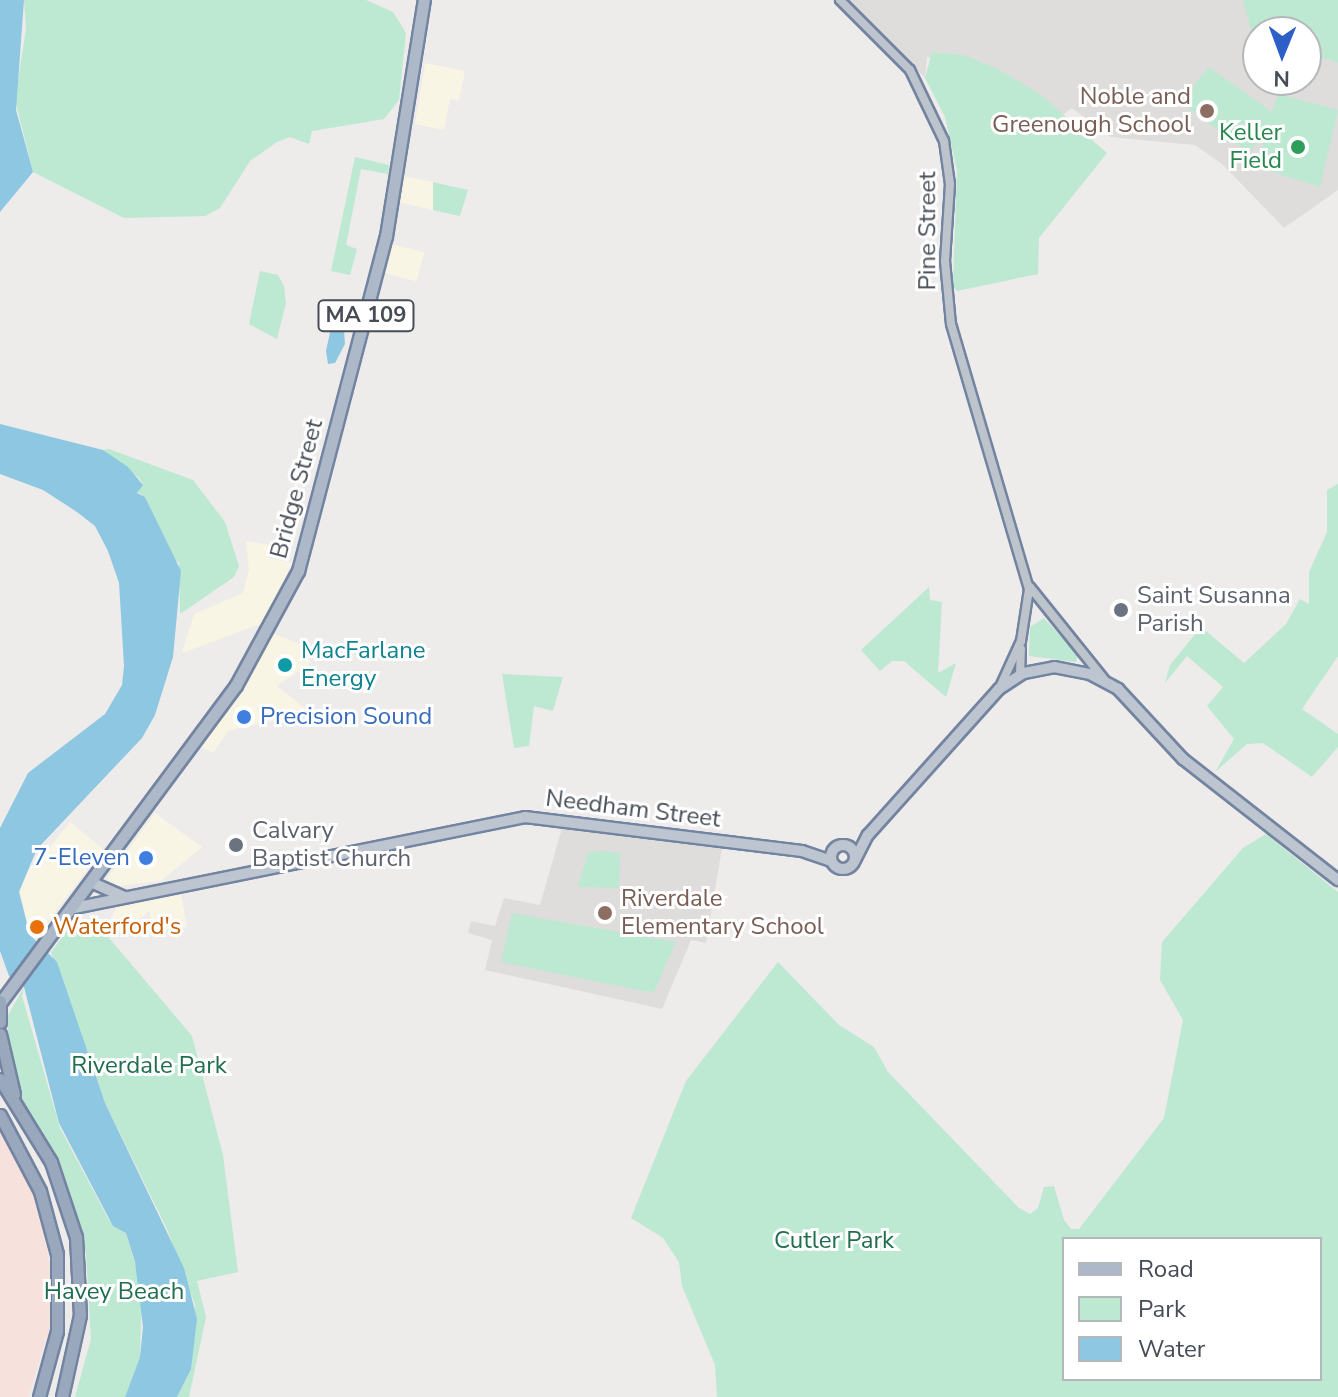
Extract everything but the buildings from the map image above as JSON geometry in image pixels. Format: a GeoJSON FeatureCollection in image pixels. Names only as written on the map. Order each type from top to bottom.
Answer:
{"type":"FeatureCollection","features":[{"type":"Feature","properties":{"kind":"highway"},"geometry":{"type":"LineString","coordinates":[[0,1022],[1,1001]]}},
{"type":"Feature","properties":{"kind":"highway"},"geometry":{"type":"LineString","coordinates":[[0,1034],[18,1106]]}},
{"type":"Feature","properties":{"kind":"highway"},"geometry":{"type":"LineString","coordinates":[[0,1079],[54,1168],[75,1231],[81,1289],[76,1348],[62,1397]]}},
{"type":"Feature","properties":{"kind":"highway"},"geometry":{"type":"LineString","coordinates":[[0,1115],[35,1179],[52,1228],[59,1279],[54,1344],[39,1397]]}},
{"type":"Feature","properties":{"kind":"highway"},"geometry":{"type":"LineString","coordinates":[[54,1344],[76,1348]]}},
{"type":"Feature","properties":{"kind":"main road","name":"Bridge Street"},"geometry":{"type":"LineString","coordinates":[[1,1001],[93,883],[246,669],[304,557],[386,236],[424,0]]}},
{"type":"Feature","properties":{"kind":"main road"},"geometry":{"type":"LineString","coordinates":[[868,835],[848,845],[835,847],[831,861],[843,869],[855,860],[868,835],[999,689],[1020,675],[1064,668],[1105,680],[1183,759],[1338,880]]}},
{"type":"Feature","properties":{"kind":"main road","name":"Needham Street"},"geometry":{"type":"LineString","coordinates":[[74,908],[525,817],[802,851],[831,861]]}},
{"type":"Feature","properties":{"kind":"main road"},"geometry":{"type":"LineString","coordinates":[[848,845],[855,860]]}},
{"type":"Feature","properties":{"kind":"main road","name":"Needham Street"},"geometry":{"type":"LineString","coordinates":[[802,851],[835,847]]}},
{"type":"Feature","properties":{"kind":"main road"},"geometry":{"type":"LineString","coordinates":[[93,883],[109,893],[130,896]]}},
{"type":"Feature","properties":{"kind":"street","name":"Pine Street"},"geometry":{"type":"LineString","coordinates":[[840,0],[905,64],[940,126],[950,176],[945,270],[951,324],[1028,584],[1053,621],[1105,680]]}},
{"type":"Feature","properties":{"kind":"street","name":"Pine Street"},"geometry":{"type":"LineString","coordinates":[[1020,675],[1028,584]]}},
{"type":"Feature","properties":{"kind":"street","name":"Pine Street"},"geometry":{"type":"LineString","coordinates":[[999,689],[1022,636]]}},
{"type":"Feature","properties":{"kind":"shaded area","name":"Noble and Greenough School"},"geometry":{"type":"Polygon","coordinates":[[[849,0],[1243,0],[1249,16],[1242,16],[1242,96],[1322,96],[1322,58],[1338,63],[1338,190],[1284,228],[1222,164],[1195,145],[1110,137],[1072,108],[1063,115],[998,69],[927,57],[925,78],[849,0]]]}},
{"type":"Feature","properties":{"kind":"shaded area"},"geometry":{"type":"Polygon","coordinates":[[[425,63],[465,71],[459,100],[450,99],[444,130],[415,124],[425,63]]]}},
{"type":"Feature","properties":{"kind":"shaded area"},"geometry":{"type":"Polygon","coordinates":[[[402,176],[433,182],[433,210],[398,202],[402,176]]]}},
{"type":"Feature","properties":{"kind":"shaded area"},"geometry":{"type":"Polygon","coordinates":[[[391,244],[424,252],[417,281],[384,273],[391,244]]]}},
{"type":"Feature","properties":{"kind":"shaded area"},"geometry":{"type":"Polygon","coordinates":[[[246,541],[271,545],[269,558],[292,563],[263,623],[182,653],[194,614],[243,593],[249,570],[246,541]]]}},
{"type":"Feature","properties":{"kind":"shaded area"},"geometry":{"type":"Polygon","coordinates":[[[272,633],[299,644],[311,663],[277,686],[310,712],[228,731],[213,753],[202,747],[272,633]]]}},
{"type":"Feature","properties":{"kind":"shaded area"},"geometry":{"type":"Polygon","coordinates":[[[155,813],[202,847],[161,881],[110,887],[108,877],[155,813]]]}},
{"type":"Feature","properties":{"kind":"shaded area"},"geometry":{"type":"Polygon","coordinates":[[[70,822],[103,849],[34,940],[17,916],[25,912],[19,888],[28,863],[34,867],[70,822]]]}},
{"type":"Feature","properties":{"kind":"shaded area","name":"Riverdale Elementary School"},"geometry":{"type":"Polygon","coordinates":[[[562,828],[722,848],[706,943],[691,940],[662,1009],[485,970],[492,940],[468,933],[471,921],[495,926],[504,898],[540,905],[562,828]]]}},
{"type":"Feature","properties":{"kind":"shaded area"},"geometry":{"type":"Polygon","coordinates":[[[181,894],[187,927],[155,932],[149,911],[122,935],[111,919],[116,907],[181,894]]]}},
{"type":"Feature","properties":{"kind":"shaded area"},"geometry":{"type":"Polygon","coordinates":[[[0,1131],[36,1196],[53,1282],[52,1320],[28,1397],[0,1397],[0,1131]]]}},
{"type":"Feature","properties":{"kind":"green space"},"geometry":{"type":"Polygon","coordinates":[[[24,0],[366,0],[393,12],[406,33],[399,100],[384,119],[312,131],[309,144],[290,137],[277,142],[250,161],[220,208],[205,216],[124,218],[33,172],[15,100],[26,29],[24,0]]]}},
{"type":"Feature","properties":{"kind":"green space"},"geometry":{"type":"Polygon","coordinates":[[[1243,0],[1338,0],[1338,63],[1322,58],[1322,16],[1247,16],[1243,0]]]}},
{"type":"Feature","properties":{"kind":"green space"},"geometry":{"type":"Polygon","coordinates":[[[932,52],[964,55],[998,69],[1040,94],[1107,153],[1039,238],[1038,274],[957,291],[953,286],[957,170],[945,117],[925,78],[932,52]]]}},
{"type":"Feature","properties":{"kind":"green space"},"geometry":{"type":"Polygon","coordinates":[[[1209,67],[1242,91],[1242,96],[1250,96],[1272,112],[1277,96],[1338,110],[1320,187],[1257,167],[1268,127],[1249,153],[1180,102],[1209,67]]]}},
{"type":"Feature","properties":{"kind":"green space"},"geometry":{"type":"Polygon","coordinates":[[[355,157],[389,165],[388,174],[361,169],[346,245],[357,249],[350,275],[331,271],[355,157]]]}},
{"type":"Feature","properties":{"kind":"green space"},"geometry":{"type":"Polygon","coordinates":[[[433,182],[468,190],[460,216],[433,210],[433,182]]]}},
{"type":"Feature","properties":{"kind":"green space"},"geometry":{"type":"Polygon","coordinates":[[[260,271],[278,275],[284,286],[286,303],[277,339],[249,324],[260,271]]]}},
{"type":"Feature","properties":{"kind":"green space"},"geometry":{"type":"Polygon","coordinates":[[[109,449],[193,480],[225,522],[239,566],[234,577],[180,614],[179,562],[172,560],[145,497],[137,492],[143,484],[103,450],[109,449]]]}},
{"type":"Feature","properties":{"kind":"green space"},"geometry":{"type":"Polygon","coordinates":[[[1338,484],[1338,656],[1302,709],[1338,734],[1338,747],[1312,777],[1263,743],[1247,744],[1215,772],[1234,739],[1207,706],[1223,687],[1187,656],[1165,683],[1170,665],[1201,627],[1244,663],[1286,624],[1300,599],[1309,604],[1309,572],[1327,532],[1327,490],[1338,484]]]}},
{"type":"Feature","properties":{"kind":"green space"},"geometry":{"type":"Polygon","coordinates":[[[929,587],[930,600],[942,602],[938,673],[956,663],[946,697],[904,661],[892,661],[880,671],[861,650],[929,587]]]}},
{"type":"Feature","properties":{"kind":"green space"},"geometry":{"type":"Polygon","coordinates":[[[1044,618],[1078,655],[1076,662],[1029,656],[1030,627],[1044,618]]]}},
{"type":"Feature","properties":{"kind":"green space"},"geometry":{"type":"Polygon","coordinates":[[[502,674],[563,677],[553,711],[534,706],[529,746],[514,748],[502,674]]]}},
{"type":"Feature","properties":{"kind":"green space","name":"Cutler Park"},"geometry":{"type":"Polygon","coordinates":[[[1266,834],[1338,892],[1338,1397],[717,1397],[715,1365],[682,1286],[679,1262],[663,1238],[631,1218],[686,1081],[778,962],[839,1025],[874,1047],[888,1072],[1019,1208],[1030,1214],[1038,1208],[1044,1187],[1054,1186],[1064,1220],[1071,1229],[1079,1229],[1164,1118],[1183,1020],[1160,980],[1162,942],[1243,848],[1266,834]]]}},
{"type":"Feature","properties":{"kind":"green space"},"geometry":{"type":"Polygon","coordinates":[[[588,852],[620,853],[619,888],[578,887],[588,852]]]}},
{"type":"Feature","properties":{"kind":"green space"},"geometry":{"type":"Polygon","coordinates":[[[512,913],[676,942],[654,992],[638,990],[501,962],[512,913]]]}},
{"type":"Feature","properties":{"kind":"green space","name":"Riverdale Park"},"geometry":{"type":"Polygon","coordinates":[[[87,920],[99,926],[192,1036],[223,1155],[238,1272],[197,1281],[206,1317],[189,1397],[177,1397],[188,1375],[195,1305],[167,1229],[105,1103],[51,952],[70,927],[87,920]]]}},
{"type":"Feature","properties":{"kind":"green space","name":"Havey Beach"},"geometry":{"type":"Polygon","coordinates":[[[24,987],[22,996],[60,1128],[109,1220],[126,1233],[142,1288],[140,1357],[125,1397],[75,1397],[91,1339],[86,1254],[65,1187],[13,1089],[7,1017],[24,987]]]}},
{"type":"Feature","properties":{"kind":"water"},"geometry":{"type":"Polygon","coordinates":[[[0,0],[24,0],[16,110],[33,172],[0,212],[0,0]]]}},
{"type":"Feature","properties":{"kind":"water"},"geometry":{"type":"Polygon","coordinates":[[[345,304],[353,316],[344,330],[345,344],[335,363],[328,364],[326,351],[335,309],[345,304]]]}},
{"type":"Feature","properties":{"kind":"water"},"geometry":{"type":"Polygon","coordinates":[[[0,424],[103,450],[128,467],[143,485],[137,493],[145,497],[181,571],[173,657],[155,715],[142,738],[37,849],[19,892],[30,935],[57,962],[105,1103],[184,1268],[197,1319],[191,1369],[177,1397],[125,1397],[140,1357],[143,1327],[135,1262],[126,1233],[113,1226],[59,1123],[24,987],[9,976],[0,951],[0,828],[28,773],[105,714],[122,685],[124,666],[119,583],[108,551],[95,526],[77,512],[43,490],[0,474],[0,424]]]}},
{"type":"Feature","properties":{"kind":"place","name":"Noble and Greenough School"},"geometry":{"type":"Point","coordinates":[1207,111]}},
{"type":"Feature","properties":{"kind":"place","name":"Keller Field"},"geometry":{"type":"Point","coordinates":[1298,147]}},
{"type":"Feature","properties":{"kind":"place","name":"Saint Susanna Parish"},"geometry":{"type":"Point","coordinates":[1121,610]}},
{"type":"Feature","properties":{"kind":"place","name":"MacFarlane Energy"},"geometry":{"type":"Point","coordinates":[285,665]}},
{"type":"Feature","properties":{"kind":"place","name":"Precision Sound"},"geometry":{"type":"Point","coordinates":[244,717]}},
{"type":"Feature","properties":{"kind":"place","name":"Calvary Baptist Church"},"geometry":{"type":"Point","coordinates":[236,845]}},
{"type":"Feature","properties":{"kind":"place","name":"7-Eleven"},"geometry":{"type":"Point","coordinates":[146,858]}},
{"type":"Feature","properties":{"kind":"place","name":"Riverdale Elementary School"},"geometry":{"type":"Point","coordinates":[605,913]}},
{"type":"Feature","properties":{"kind":"place","name":"Waterford's"},"geometry":{"type":"Point","coordinates":[37,927]}}]}
